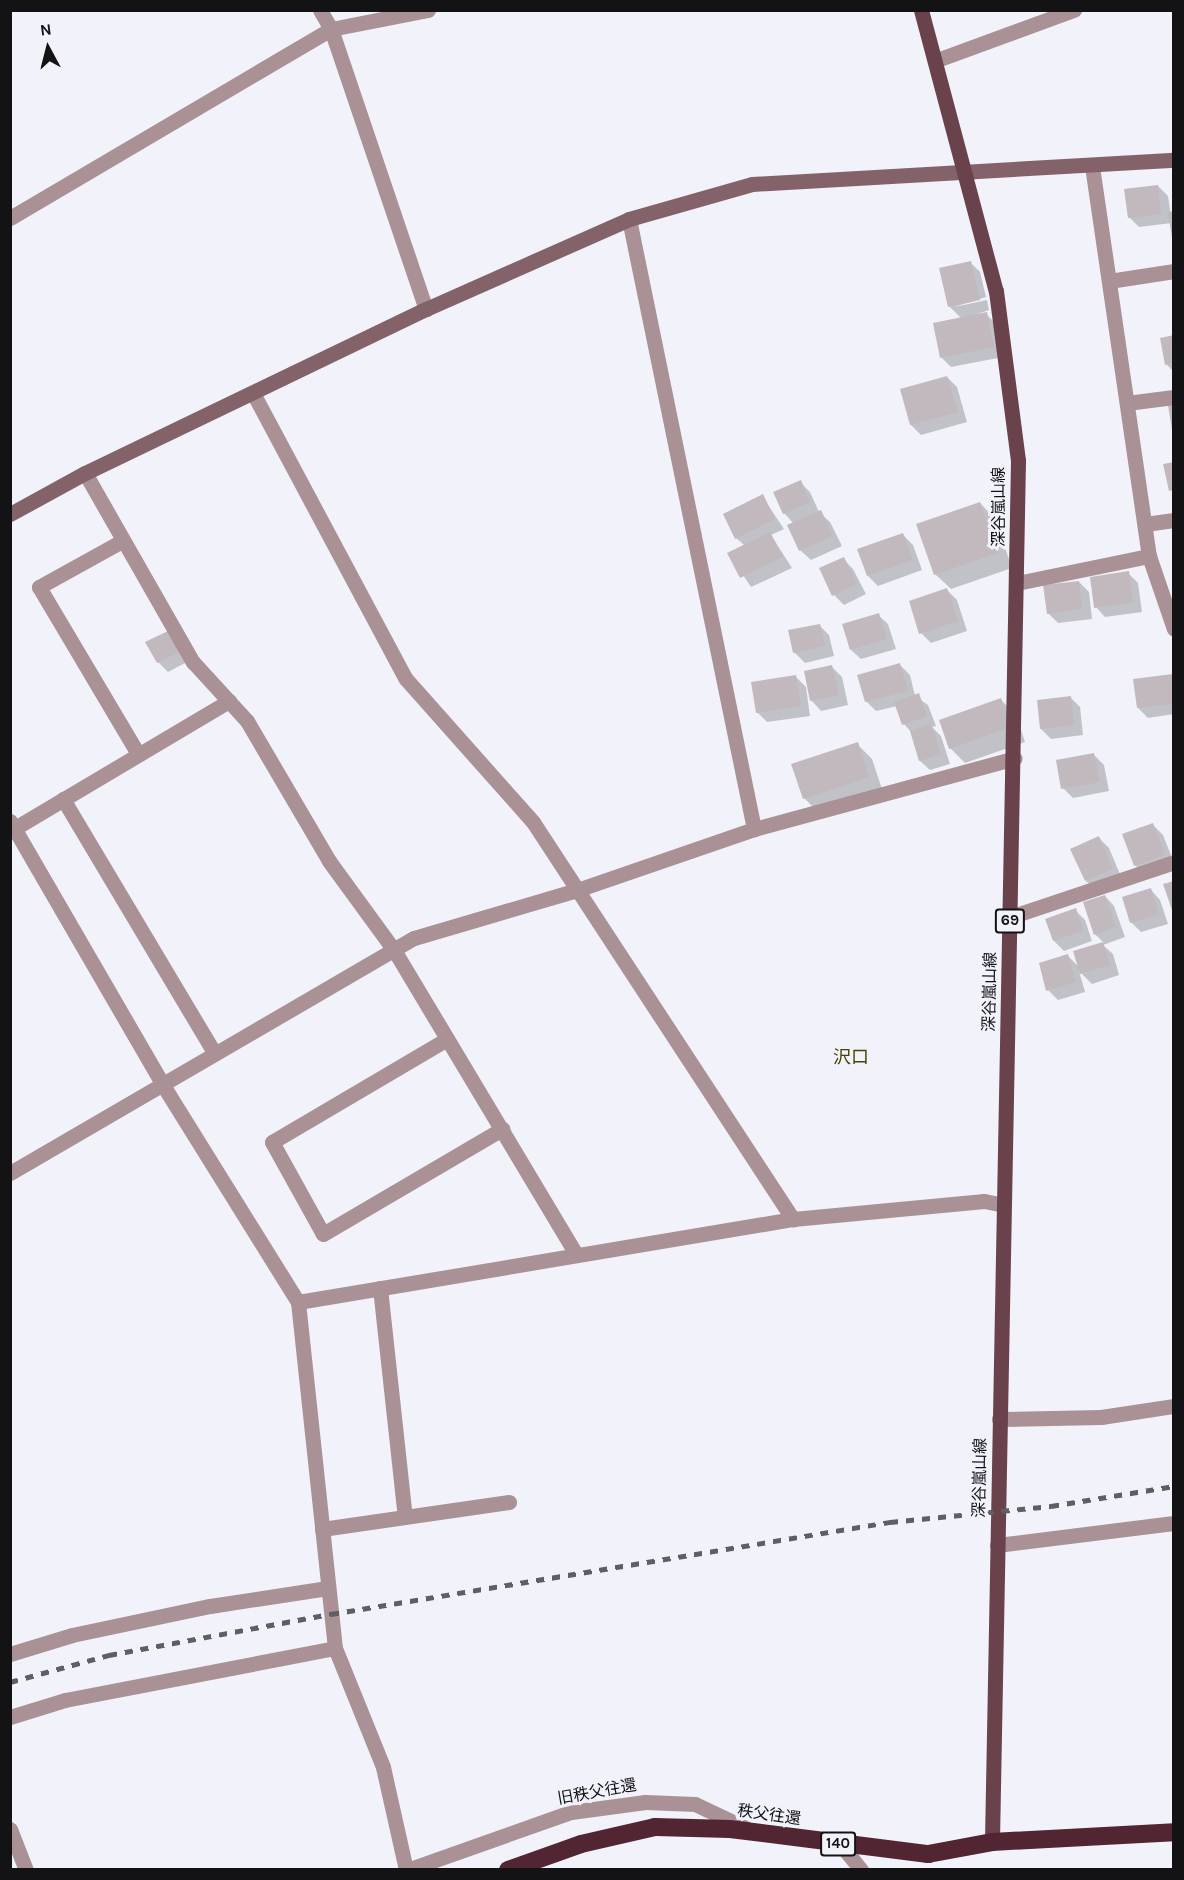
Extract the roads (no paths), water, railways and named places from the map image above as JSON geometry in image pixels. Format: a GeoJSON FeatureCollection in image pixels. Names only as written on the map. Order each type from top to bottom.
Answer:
{"type":"FeatureCollection","features":[{"type":"Feature","properties":{"kind":"highway","name":"秩父往還"},"geometry":{"type":"LineString","coordinates":[[508,1869],[581,1844],[655,1827],[758,1833],[928,1854],[992,1842],[1173,1832]]}},
{"type":"Feature","properties":{"kind":"main road","name":"深谷嵐山線"},"geometry":{"type":"LineString","coordinates":[[921,10],[996,291],[1016,449],[1015,758],[999,1419],[992,1842]]}},
{"type":"Feature","properties":{"kind":"street"},"geometry":{"type":"LineString","coordinates":[[320,10],[331,29],[426,309]]}},
{"type":"Feature","properties":{"kind":"street"},"geometry":{"type":"LineString","coordinates":[[10,218],[331,29],[428,10]]}},
{"type":"Feature","properties":{"kind":"street"},"geometry":{"type":"LineString","coordinates":[[936,60],[1074,10]]}},
{"type":"Feature","properties":{"kind":"street"},"geometry":{"type":"LineString","coordinates":[[10,514],[86,473],[426,309],[629,219],[752,184],[965,170],[1092,166],[1173,160]]}},
{"type":"Feature","properties":{"kind":"street"},"geometry":{"type":"LineString","coordinates":[[1092,166],[1149,556],[1173,629]]}},
{"type":"Feature","properties":{"kind":"street"},"geometry":{"type":"LineString","coordinates":[[629,219],[754,829]]}},
{"type":"Feature","properties":{"kind":"street"},"geometry":{"type":"LineString","coordinates":[[1109,281],[1173,271]]}},
{"type":"Feature","properties":{"kind":"street"},"geometry":{"type":"LineString","coordinates":[[253,393],[406,679],[533,822],[793,1219]]}},
{"type":"Feature","properties":{"kind":"street"},"geometry":{"type":"LineString","coordinates":[[1127,403],[1173,397]]}},
{"type":"Feature","properties":{"kind":"street"},"geometry":{"type":"LineString","coordinates":[[86,473],[122,541],[193,662],[247,721],[329,861],[394,950],[576,1254]]}},
{"type":"Feature","properties":{"kind":"street"},"geometry":{"type":"LineString","coordinates":[[1145,524],[1173,520]]}},
{"type":"Feature","properties":{"kind":"street"},"geometry":{"type":"LineString","coordinates":[[122,541],[39,587],[138,754]]}},
{"type":"Feature","properties":{"kind":"street"},"geometry":{"type":"LineString","coordinates":[[1017,583],[1149,556]]}},
{"type":"Feature","properties":{"kind":"street"},"geometry":{"type":"LineString","coordinates":[[229,701],[63,799],[13,824],[161,1082],[298,1302],[335,1648],[383,1767],[407,1869]]}},
{"type":"Feature","properties":{"kind":"street"},"geometry":{"type":"LineString","coordinates":[[10,1173],[161,1082],[414,938],[577,890],[754,829],[1015,758]]}},
{"type":"Feature","properties":{"kind":"street"},"geometry":{"type":"LineString","coordinates":[[63,799],[214,1052]]}},
{"type":"Feature","properties":{"kind":"street"},"geometry":{"type":"LineString","coordinates":[[1010,917],[1173,862]]}},
{"type":"Feature","properties":{"kind":"street"},"geometry":{"type":"LineString","coordinates":[[447,1038],[272,1142],[323,1234],[502,1129]]}},
{"type":"Feature","properties":{"kind":"street"},"geometry":{"type":"LineString","coordinates":[[298,1302],[793,1219],[984,1201],[1004,1206]]}},
{"type":"Feature","properties":{"kind":"street"},"geometry":{"type":"LineString","coordinates":[[380,1288],[405,1517]]}},
{"type":"Feature","properties":{"kind":"street"},"geometry":{"type":"LineString","coordinates":[[999,1419],[1101,1417],[1173,1407]]}},
{"type":"Feature","properties":{"kind":"street"},"geometry":{"type":"LineString","coordinates":[[322,1529],[509,1502]]}},
{"type":"Feature","properties":{"kind":"street"},"geometry":{"type":"LineString","coordinates":[[997,1545],[1173,1523]]}},
{"type":"Feature","properties":{"kind":"street"},"geometry":{"type":"LineString","coordinates":[[10,1654],[129,1623],[328,1588]]}},
{"type":"Feature","properties":{"kind":"street"},"geometry":{"type":"LineString","coordinates":[[10,1717],[64,1700],[335,1648]]}},
{"type":"Feature","properties":{"kind":"street","name":"旧秩父往還"},"geometry":{"type":"LineString","coordinates":[[407,1869],[571,1812],[645,1802],[695,1804],[758,1833]]}},
{"type":"Feature","properties":{"kind":"street"},"geometry":{"type":"LineString","coordinates":[[10,1829],[26,1869]]}},
{"type":"Feature","properties":{"kind":"street"},"geometry":{"type":"LineString","coordinates":[[841,1845],[861,1869]]}},
{"type":"Feature","properties":{"kind":"railway"},"geometry":{"type":"LineString","coordinates":[[10,1682],[109,1655],[331,1614],[890,1522],[1051,1506],[1174,1486]]}},
{"type":"Feature","properties":{"kind":"district","name":"沢口"},"geometry":{"type":"Point","coordinates":[851,1057]}}]}
